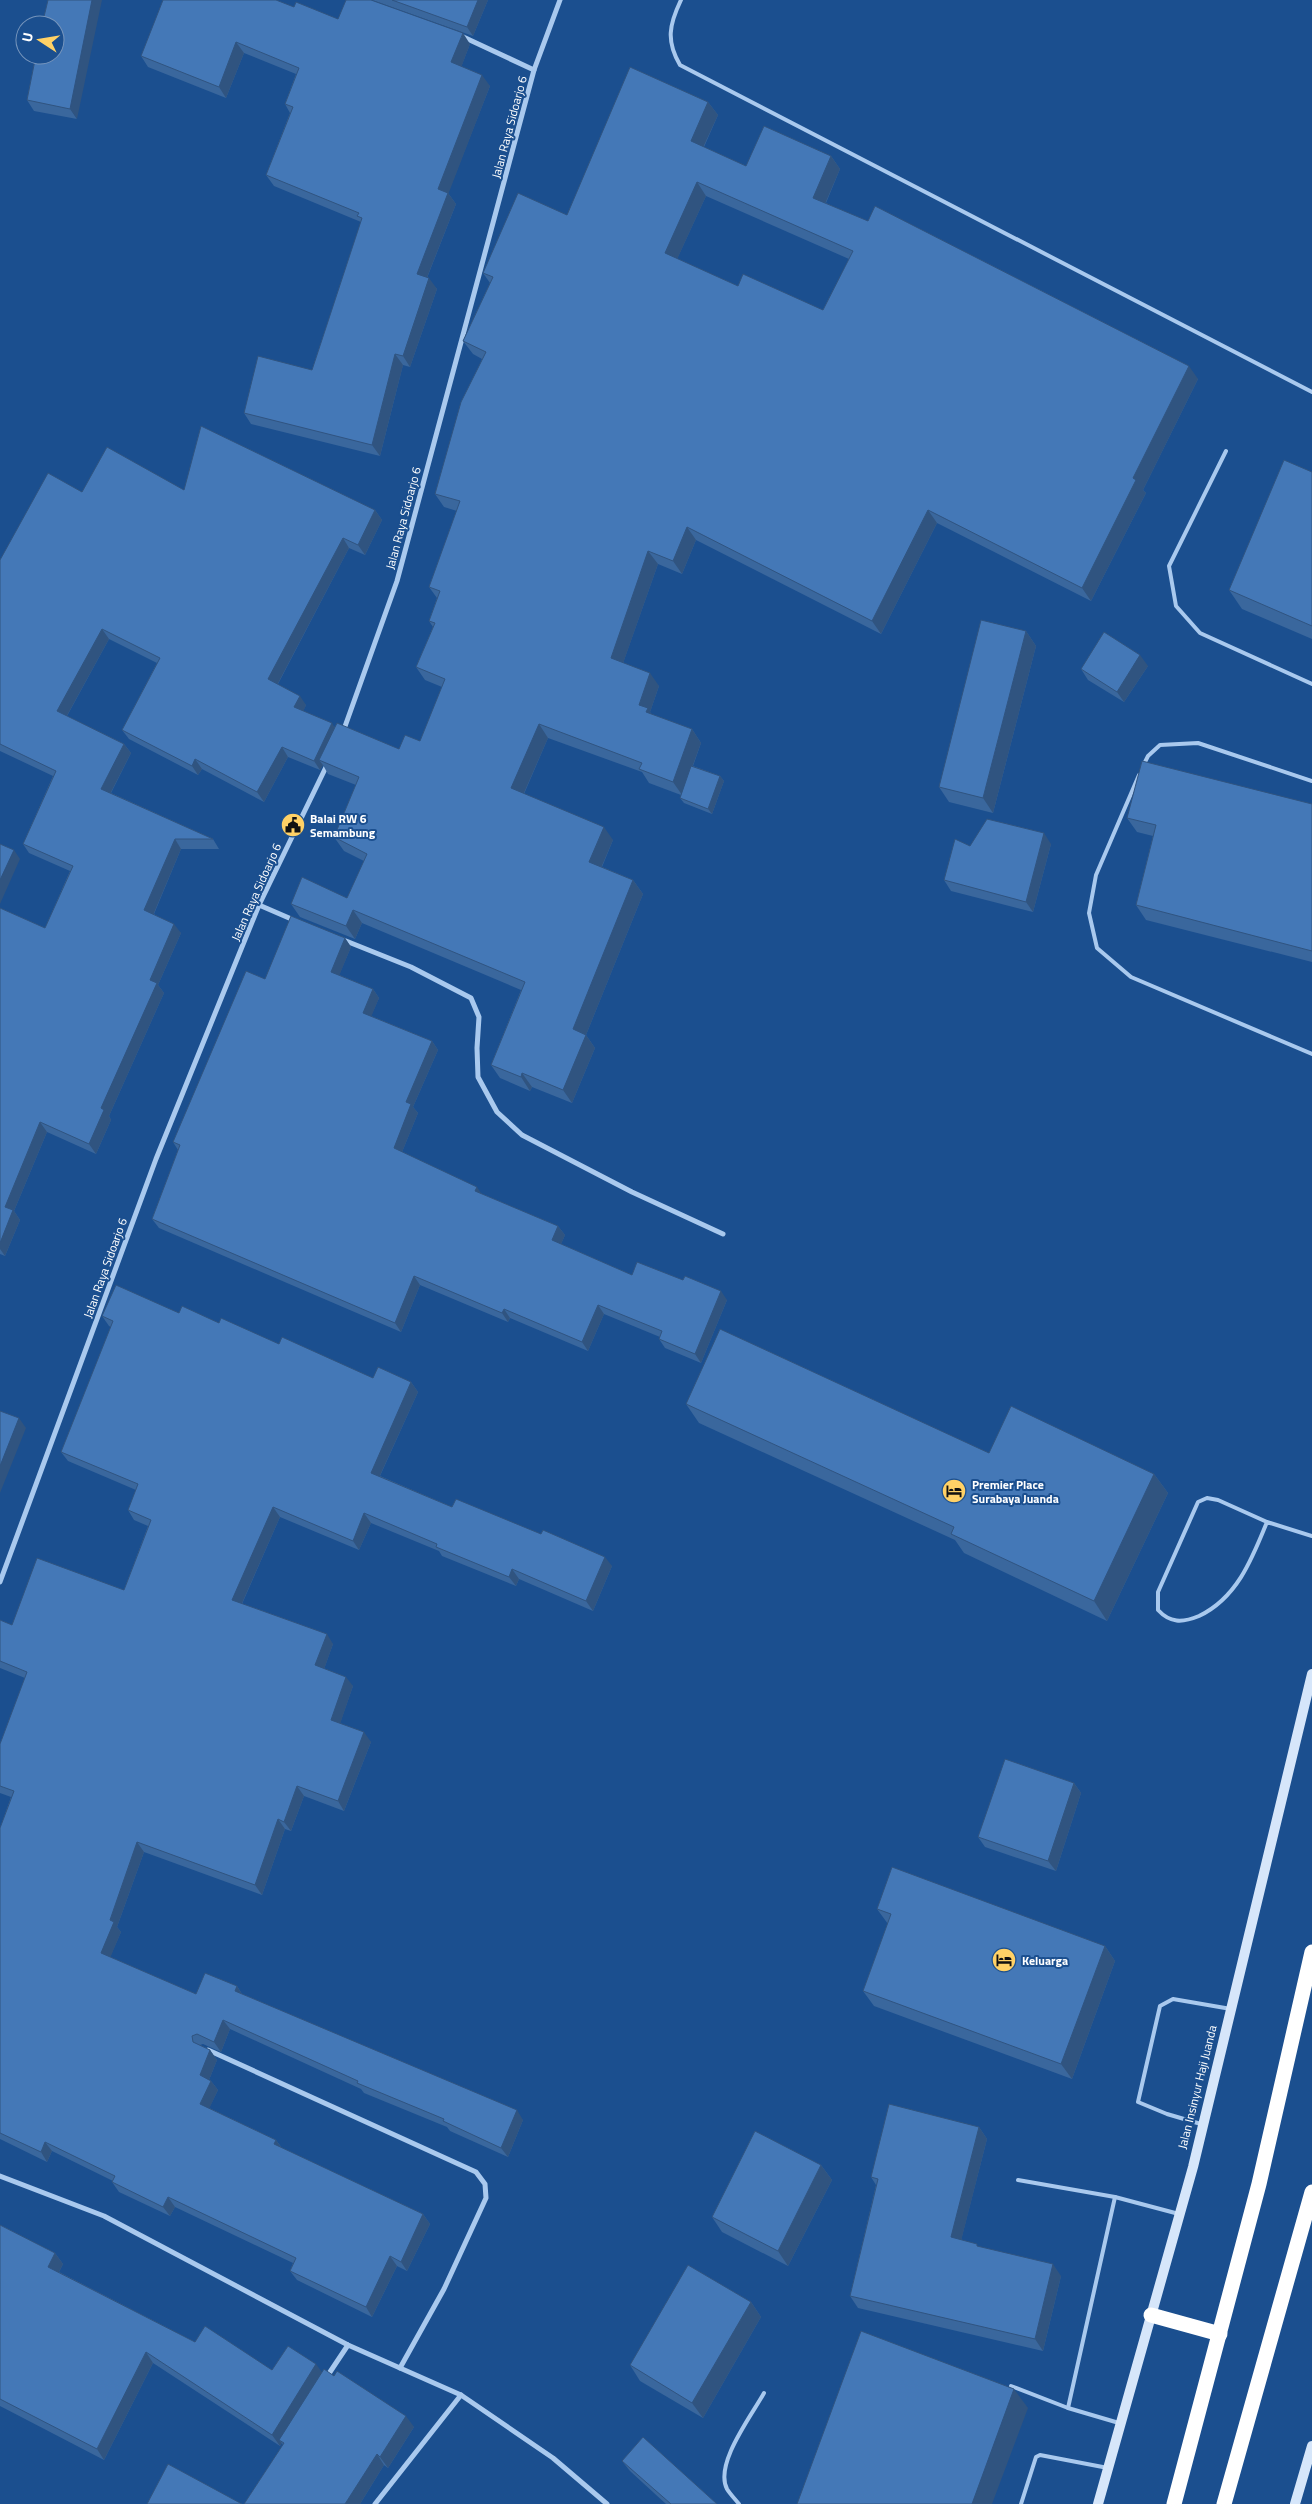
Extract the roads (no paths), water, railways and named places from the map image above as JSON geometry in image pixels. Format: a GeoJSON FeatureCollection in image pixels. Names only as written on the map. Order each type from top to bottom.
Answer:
{"type":"FeatureCollection","features":[{"type":"Feature","properties":{"kind":"highway"},"geometry":{"type":"LineString","coordinates":[[1174,2504],[1259,2184],[1312,1952]]}},
{"type":"Feature","properties":{"kind":"highway"},"geometry":{"type":"LineString","coordinates":[[1224,2504],[1305,2247],[1312,2192]]}},
{"type":"Feature","properties":{"kind":"highway"},"geometry":{"type":"LineString","coordinates":[[1151,2315],[1220,2334]]}},
{"type":"Feature","properties":{"kind":"street","name":"Jalan Raya Sidoarjo 6"},"geometry":{"type":"LineString","coordinates":[[340,738],[396,581],[534,70],[560,0]]}},
{"type":"Feature","properties":{"kind":"street"},"geometry":{"type":"LineString","coordinates":[[450,32],[477,42],[534,70]]}},
{"type":"Feature","properties":{"kind":"street","name":"Jalan Raya Sidoarjo 6"},"geometry":{"type":"LineString","coordinates":[[0,1582],[153,1168],[259,905],[332,756]]}},
{"type":"Feature","properties":{"kind":"street"},"geometry":{"type":"LineString","coordinates":[[259,905],[304,924]]}},
{"type":"Feature","properties":{"kind":"street"},"geometry":{"type":"LineString","coordinates":[[330,935],[411,967],[472,998],[479,1017],[478,1077],[497,1112],[522,1135],[632,1192],[723,1234]]}},
{"type":"Feature","properties":{"kind":"street","name":"Jalan Insinyur Haji Juanda"},"geometry":{"type":"LineString","coordinates":[[1098,2504],[1204,2125],[1312,1674]]}},
{"type":"Feature","properties":{"kind":"street"},"geometry":{"type":"LineString","coordinates":[[202,2048],[476,2172],[485,2184],[486,2198],[444,2289],[400,2368]]}},
{"type":"Feature","properties":{"kind":"street"},"geometry":{"type":"LineString","coordinates":[[0,2176],[104,2216],[348,2345],[461,2395],[553,2458],[608,2504]]}},
{"type":"Feature","properties":{"kind":"street"},"geometry":{"type":"LineString","coordinates":[[324,2382],[348,2345]]}},
{"type":"Feature","properties":{"kind":"street"},"geometry":{"type":"LineString","coordinates":[[375,2504],[461,2395]]}},
{"type":"Feature","properties":{"kind":"street"},"geometry":{"type":"LineString","coordinates":[[1295,2504],[1312,2446]]}},
{"type":"Feature","properties":{"kind":"lane"},"geometry":{"type":"LineString","coordinates":[[681,0],[674,16],[670,39],[680,66],[1312,392]]}},
{"type":"Feature","properties":{"kind":"lane"},"geometry":{"type":"LineString","coordinates":[[1226,451],[1169,566],[1176,606],[1200,633],[1312,684]]}},
{"type":"Feature","properties":{"kind":"lane"},"geometry":{"type":"LineString","coordinates":[[1312,781],[1198,743],[1160,745],[1148,756],[1096,875],[1089,913],[1097,948],[1131,977],[1312,1054]]}},
{"type":"Feature","properties":{"kind":"lane"},"geometry":{"type":"LineString","coordinates":[[1267,1522],[1251,1560],[1230,1594],[1215,1608],[1186,1622],[1167,1619],[1158,1610],[1158,1592],[1198,1502],[1207,1498],[1218,1500],[1267,1522],[1312,1536]]}},
{"type":"Feature","properties":{"kind":"lane"},"geometry":{"type":"LineString","coordinates":[[1204,2125],[1167,2114],[1138,2102],[1151,2042],[1160,2006],[1165,2002],[1173,2000],[1232,2009]]}},
{"type":"Feature","properties":{"kind":"lane"},"geometry":{"type":"LineString","coordinates":[[1018,2180],[1114,2197],[1180,2215]]}},
{"type":"Feature","properties":{"kind":"lane"},"geometry":{"type":"LineString","coordinates":[[1068,2408],[1114,2197]]}},
{"type":"Feature","properties":{"kind":"lane"},"geometry":{"type":"LineString","coordinates":[[1011,2386],[1068,2408],[1120,2424]]}},
{"type":"Feature","properties":{"kind":"lane"},"geometry":{"type":"LineString","coordinates":[[739,2504],[726,2488],[724,2475],[725,2461],[764,2393]]}},
{"type":"Feature","properties":{"kind":"lane"},"geometry":{"type":"LineString","coordinates":[[1021,2504],[1036,2457],[1040,2455],[1108,2468]]}},
{"type":"Feature","properties":{"kind":"place","name":"Balai RW 6 Semambung"},"geometry":{"type":"Point","coordinates":[293,825]}},
{"type":"Feature","properties":{"kind":"place","name":"Premier Place Surabaya Juanda"},"geometry":{"type":"Point","coordinates":[954,1491]}},
{"type":"Feature","properties":{"kind":"place","name":"Keluarga"},"geometry":{"type":"Point","coordinates":[1004,1960]}}]}
